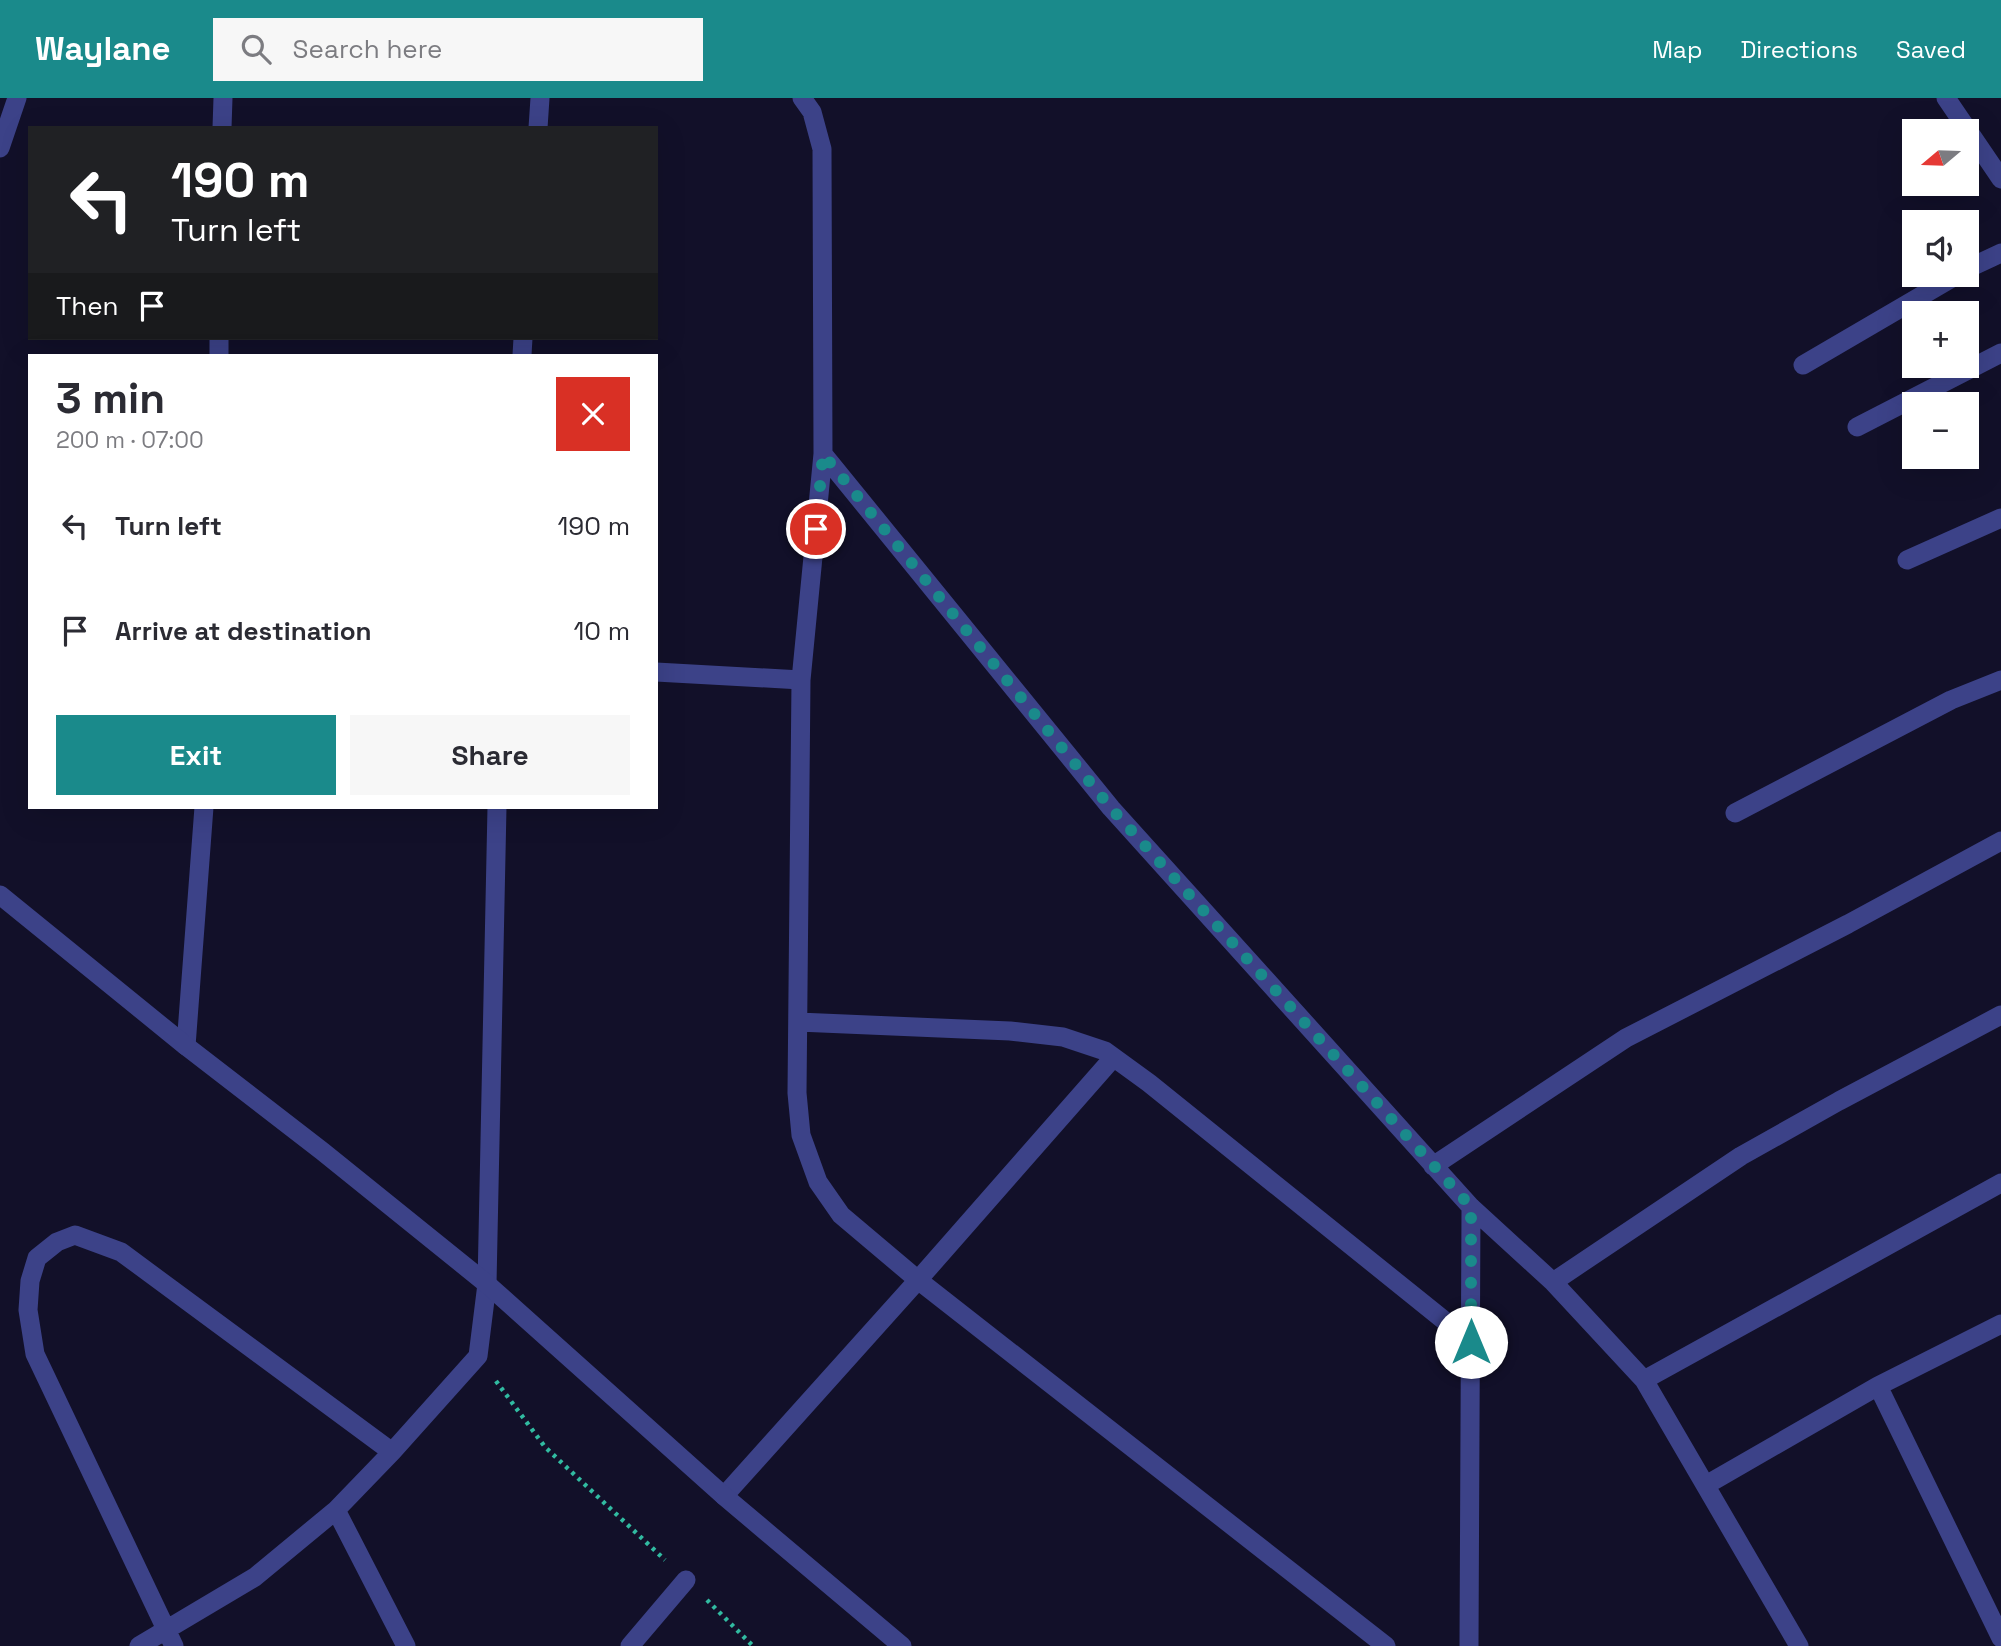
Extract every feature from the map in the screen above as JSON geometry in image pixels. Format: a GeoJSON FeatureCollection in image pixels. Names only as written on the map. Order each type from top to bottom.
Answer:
{"type":"FeatureCollection","features":[{"type":"Feature","properties":{"kind":"street"},"geometry":{"type":"LineString","coordinates":[[0,148],[17,98]]}},
{"type":"Feature","properties":{"kind":"street"},"geometry":{"type":"LineString","coordinates":[[222,98],[222,126]]}},
{"type":"Feature","properties":{"kind":"street"},"geometry":{"type":"LineString","coordinates":[[538,126],[540,98]]}},
{"type":"Feature","properties":{"kind":"street"},"geometry":{"type":"LineString","coordinates":[[802,98],[812,112],[822,149],[823,454],[801,680],[796,1093],[801,1135],[818,1182],[841,1215],[918,1280],[1386,1646]]}},
{"type":"Feature","properties":{"kind":"street"},"geometry":{"type":"LineString","coordinates":[[1946,98],[2001,179]]}},
{"type":"Feature","properties":{"kind":"street"},"geometry":{"type":"LineString","coordinates":[[1979,263],[2001,253]]}},
{"type":"Feature","properties":{"kind":"street"},"geometry":{"type":"LineString","coordinates":[[1803,365],[1936,287]]}},
{"type":"Feature","properties":{"kind":"street"},"geometry":{"type":"LineString","coordinates":[[1857,427],[2001,353]]}},
{"type":"Feature","properties":{"kind":"street"},"geometry":{"type":"LineString","coordinates":[[823,454],[1111,808],[1471,1207],[1553,1282],[1644,1380],[1799,1646]]}},
{"type":"Feature","properties":{"kind":"street"},"geometry":{"type":"LineString","coordinates":[[1907,560],[2001,518]]}},
{"type":"Feature","properties":{"kind":"street"},"geometry":{"type":"LineString","coordinates":[[658,672],[801,680]]}},
{"type":"Feature","properties":{"kind":"street"},"geometry":{"type":"LineString","coordinates":[[1735,813],[1951,700],[2001,680]]}},
{"type":"Feature","properties":{"kind":"street"},"geometry":{"type":"LineString","coordinates":[[186,1046],[204,809]]}},
{"type":"Feature","properties":{"kind":"street"},"geometry":{"type":"LineString","coordinates":[[139,1646],[170,1638],[255,1577],[336,1510],[478,1356],[487,1284],[497,809]]}},
{"type":"Feature","properties":{"kind":"street"},"geometry":{"type":"LineString","coordinates":[[1433,1166],[1626,1038],[2001,841]]}},
{"type":"Feature","properties":{"kind":"street"},"geometry":{"type":"LineString","coordinates":[[0,895],[487,1284],[724,1496],[902,1646]]}},
{"type":"Feature","properties":{"kind":"street"},"geometry":{"type":"LineString","coordinates":[[1553,1282],[1741,1156],[2001,1015]]}},
{"type":"Feature","properties":{"kind":"street"},"geometry":{"type":"LineString","coordinates":[[798,1022],[1010,1031],[1063,1037],[1105,1051],[1149,1083],[1471,1342]]}},
{"type":"Feature","properties":{"kind":"street"},"geometry":{"type":"LineString","coordinates":[[724,1496],[1113,1058]]}},
{"type":"Feature","properties":{"kind":"street"},"geometry":{"type":"LineString","coordinates":[[1644,1380],[2001,1183]]}},
{"type":"Feature","properties":{"kind":"street"},"geometry":{"type":"LineString","coordinates":[[1469,1646],[1471,1207]]}},
{"type":"Feature","properties":{"kind":"street"},"geometry":{"type":"LineString","coordinates":[[170,1638],[35,1354],[28,1310],[30,1282],[37,1258],[57,1242],[75,1236],[121,1252],[392,1452]]}},
{"type":"Feature","properties":{"kind":"street"},"geometry":{"type":"LineString","coordinates":[[1706,1485],[1878,1386],[2001,1324]]}},
{"type":"Feature","properties":{"kind":"street"},"geometry":{"type":"LineString","coordinates":[[1878,1386],[2001,1638]]}},
{"type":"Feature","properties":{"kind":"street"},"geometry":{"type":"LineString","coordinates":[[336,1510],[406,1646]]}},
{"type":"Feature","properties":{"kind":"street"},"geometry":{"type":"LineString","coordinates":[[630,1646],[686,1580]]}},
{"type":"Feature","properties":{"kind":"path"},"geometry":{"type":"LineString","coordinates":[[478,1356],[545,1447],[753,1646]]}},
{"type":"Feature","properties":{"kind":"route"},"geometry":{"type":"LineString","coordinates":[[816,529],[823,454],[1111,808],[1471,1207],[1471,1342]]}}]}
